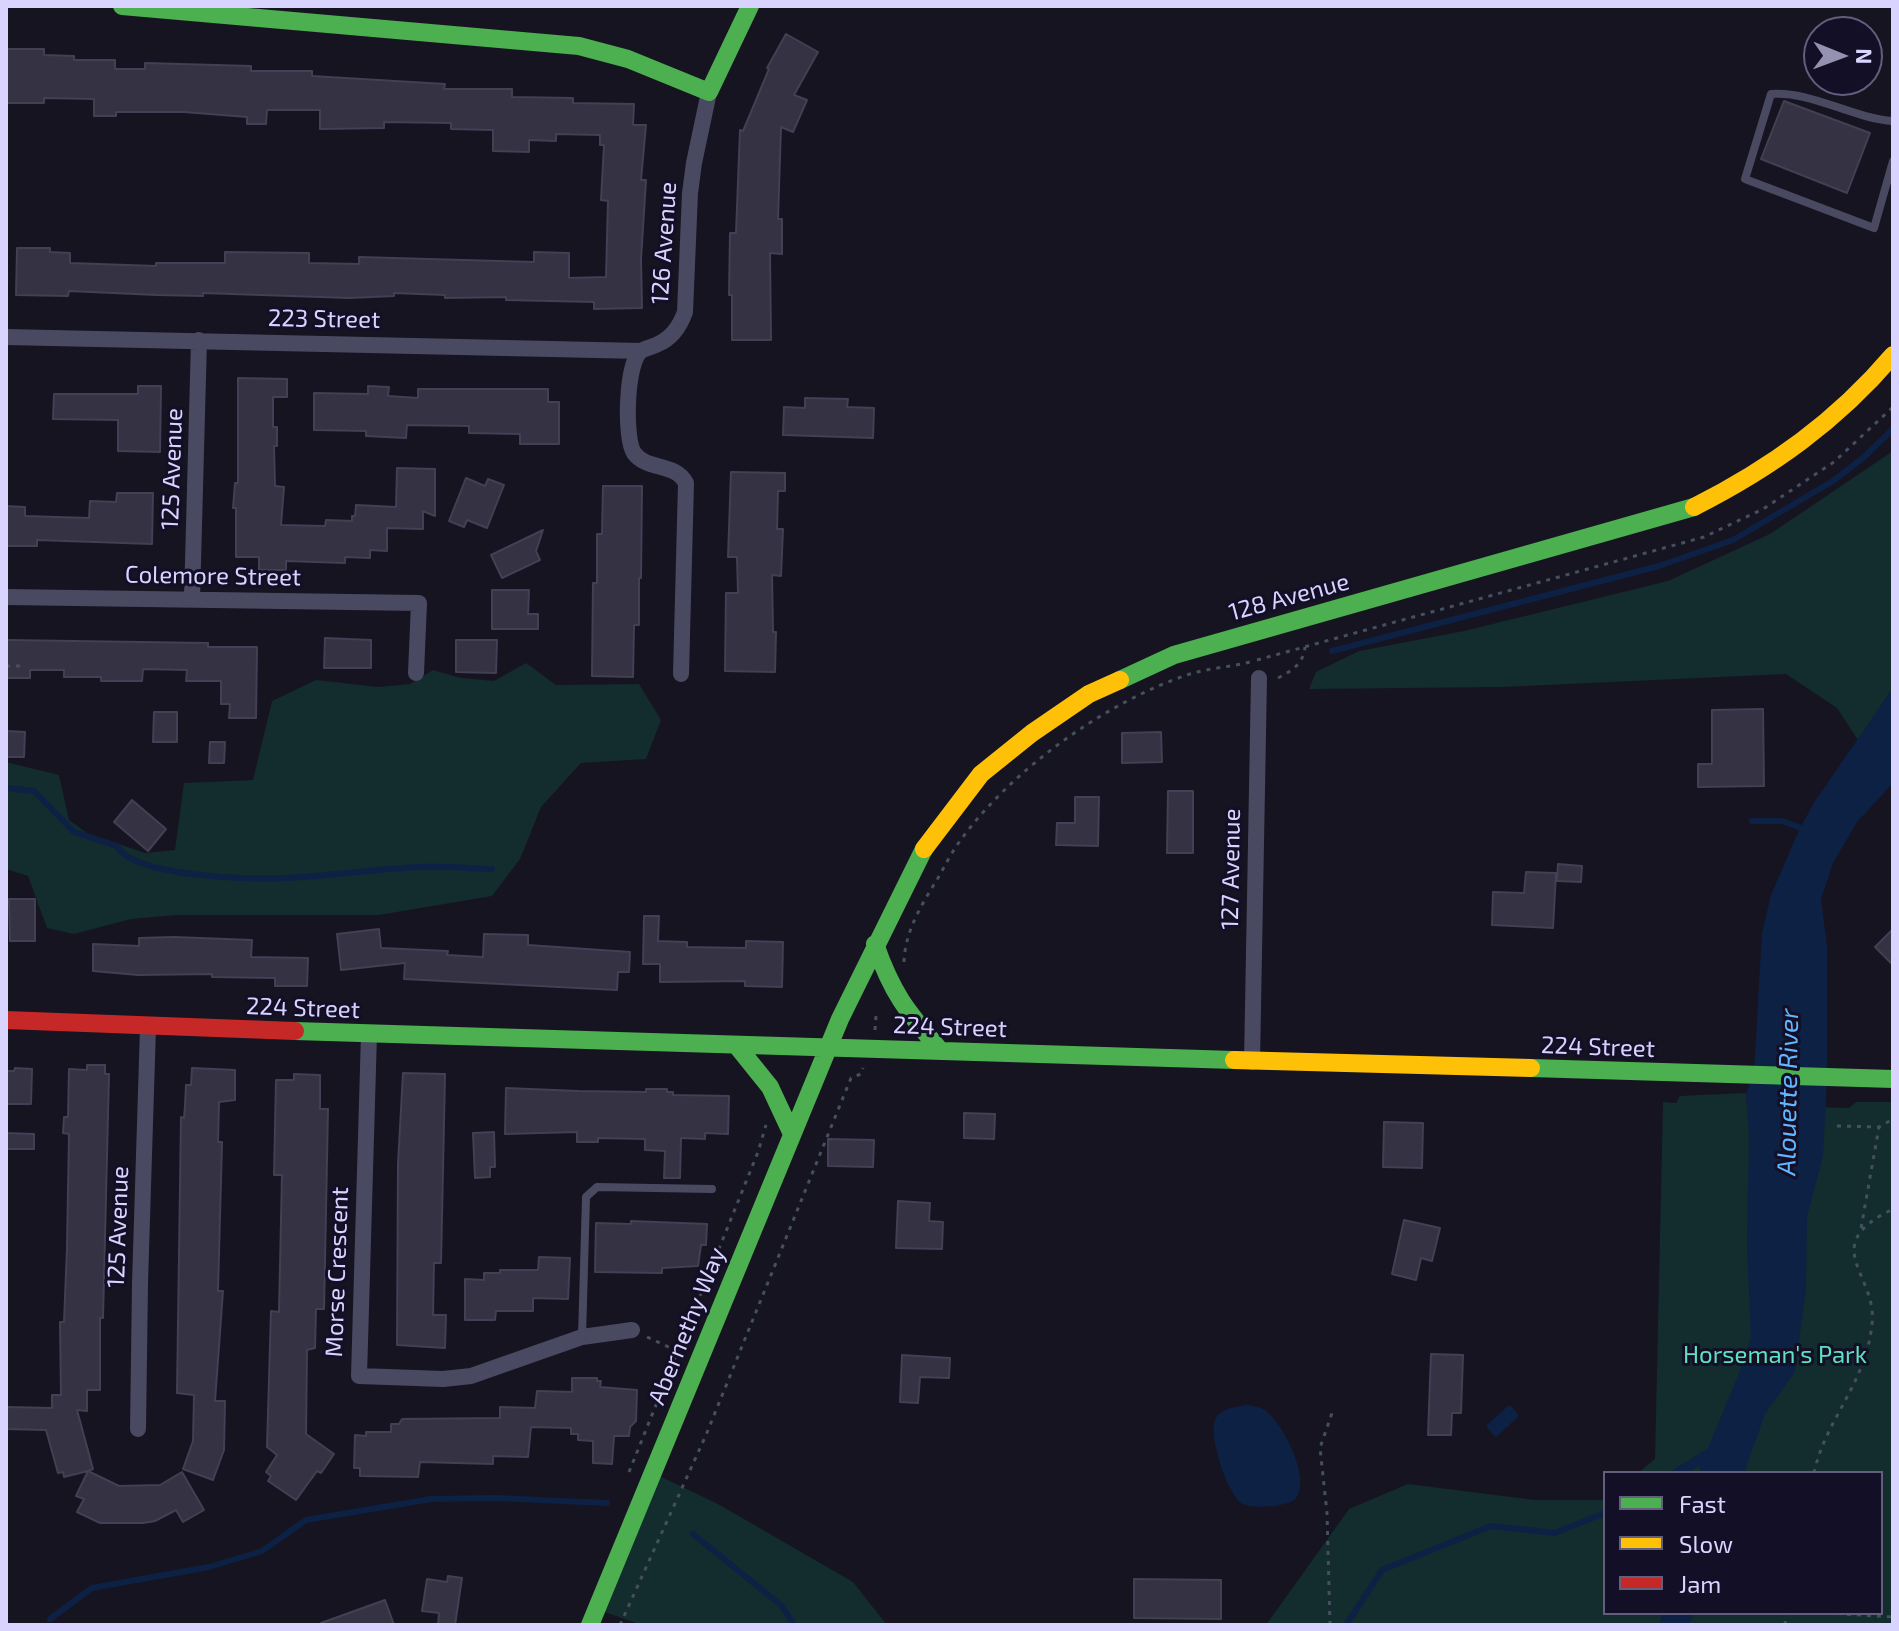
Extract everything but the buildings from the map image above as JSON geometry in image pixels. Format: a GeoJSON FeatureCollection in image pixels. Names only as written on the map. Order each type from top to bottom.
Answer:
{"type":"FeatureCollection","features":[{"type":"Feature","properties":{"kind":"street"},"geometry":{"type":"LineString","coordinates":[[122,6],[579,46],[628,59],[709,92]]}},
{"type":"Feature","properties":{"kind":"street","name":"126 Avenue"},"geometry":{"type":"LineString","coordinates":[[641,351],[669,337],[678,329],[685,312],[690,193],[696,151],[709,92],[750,6]]}},
{"type":"Feature","properties":{"kind":"street","name":"223 Street"},"geometry":{"type":"LineString","coordinates":[[6,337],[641,351]]}},
{"type":"Feature","properties":{"kind":"street","name":"125 Avenue"},"geometry":{"type":"LineString","coordinates":[[192,599],[199,340]]}},
{"type":"Feature","properties":{"kind":"street"},"geometry":{"type":"LineString","coordinates":[[641,351],[634,359],[630,372],[630,442],[640,459],[675,470],[682,476],[688,493],[681,674]]}},
{"type":"Feature","properties":{"kind":"street","name":"128 Avenue"},"geometry":{"type":"LineString","coordinates":[[830,1046],[875,944],[920,854],[981,774],[1032,733],[1089,694],[1174,655],[1210,643],[1341,609],[1689,509],[1741,484],[1802,445],[1869,387],[1893,355]]}},
{"type":"Feature","properties":{"kind":"street","name":"Colemore Street"},"geometry":{"type":"LineString","coordinates":[[6,597],[419,603],[416,673]]}},
{"type":"Feature","properties":{"kind":"street","name":"127 Avenue"},"geometry":{"type":"LineString","coordinates":[[1252,1062],[1259,681]]}},
{"type":"Feature","properties":{"kind":"street"},"geometry":{"type":"LineString","coordinates":[[875,944],[887,979],[899,1001],[939,1049]]}},
{"type":"Feature","properties":{"kind":"street","name":"224 Street"},"geometry":{"type":"LineString","coordinates":[[6,1020],[737,1046],[939,1049],[1252,1062],[1893,1079]]}},
{"type":"Feature","properties":{"kind":"street","name":"125 Avenue"},"geometry":{"type":"LineString","coordinates":[[138,1429],[148,1027]]}},
{"type":"Feature","properties":{"kind":"street","name":"Morse Crescent"},"geometry":{"type":"LineString","coordinates":[[369,1034],[359,1376],[443,1379],[471,1376],[582,1337],[632,1330]]}},
{"type":"Feature","properties":{"kind":"street"},"geometry":{"type":"LineString","coordinates":[[737,1046],[770,1087],[791,1132]]}},
{"type":"Feature","properties":{"kind":"street","name":"Abernethy Way"},"geometry":{"type":"LineString","coordinates":[[590,1625],[791,1132],[830,1046]]}},
{"type":"Feature","properties":{"kind":"lane"},"geometry":{"type":"LineString","coordinates":[[1893,121],[1870,119],[1788,93],[1771,94],[1745,179],[1874,228],[1893,161]]}},
{"type":"Feature","properties":{"kind":"lane"},"geometry":{"type":"LineString","coordinates":[[582,1337],[586,1197],[597,1187],[712,1189]]}},
{"type":"Feature","properties":{"kind":"path"},"geometry":{"type":"LineString","coordinates":[[903,963],[904,943],[914,921],[959,841],[1018,779],[1076,733],[1127,702],[1192,673],[1225,668],[1305,647],[1704,537],[1763,509],[1834,462],[1893,407]]}},
{"type":"Feature","properties":{"kind":"path"},"geometry":{"type":"LineString","coordinates":[[1259,681],[1279,678],[1295,668],[1304,658],[1305,647]]}},
{"type":"Feature","properties":{"kind":"path"},"geometry":{"type":"LineString","coordinates":[[6,666],[24,666]]}},
{"type":"Feature","properties":{"kind":"path"},"geometry":{"type":"LineString","coordinates":[[877,1024],[875,1016],[886,1008]]}},
{"type":"Feature","properties":{"kind":"path"},"geometry":{"type":"LineString","coordinates":[[620,1625],[706,1435],[851,1078],[861,1074],[863,1069]]}},
{"type":"Feature","properties":{"kind":"path"},"geometry":{"type":"LineString","coordinates":[[628,1475],[758,1152],[768,1116]]}},
{"type":"Feature","properties":{"kind":"path"},"geometry":{"type":"LineString","coordinates":[[1837,1126],[1879,1127],[1893,1119]]}},
{"type":"Feature","properties":{"kind":"path"},"geometry":{"type":"LineString","coordinates":[[1815,1471],[1822,1447],[1857,1381],[1870,1337],[1871,1307],[1855,1258],[1879,1127]]}},
{"type":"Feature","properties":{"kind":"path"},"geometry":{"type":"LineString","coordinates":[[1861,1228],[1893,1209]]}},
{"type":"Feature","properties":{"kind":"path"},"geometry":{"type":"LineString","coordinates":[[632,1330],[677,1351]]}},
{"type":"Feature","properties":{"kind":"path"},"geometry":{"type":"LineString","coordinates":[[1330,1625],[1327,1513],[1320,1448],[1333,1410]]}},
{"type":"Feature","properties":{"kind":"path"},"geometry":{"type":"LineString","coordinates":[[1860,1615],[1893,1617]]}},
{"type":"Feature","properties":{"kind":"green space"},"geometry":{"type":"Polygon","coordinates":[[[1893,451],[1893,688],[1858,740],[1837,708],[1786,674],[1502,687],[1309,689],[1316,672],[1359,651],[1464,631],[1668,581],[1770,534],[1893,451]]]}},
{"type":"Feature","properties":{"kind":"green space"},"geometry":{"type":"Polygon","coordinates":[[[526,663],[556,685],[639,684],[661,720],[646,759],[581,763],[541,807],[520,859],[492,896],[379,915],[177,915],[131,919],[74,934],[47,928],[28,876],[6,869],[6,762],[59,775],[69,820],[87,833],[145,853],[175,850],[184,783],[253,780],[272,701],[316,680],[378,687],[410,684],[433,670],[461,678],[494,681],[526,663]]]}},
{"type":"Feature","properties":{"kind":"green space","name":"Horseman's Park"},"geometry":{"type":"Polygon","coordinates":[[[1746,1093],[1747,1105],[1849,1108],[1856,1102],[1893,1102],[1893,1625],[1266,1625],[1349,1509],[1408,1484],[1535,1500],[1603,1500],[1603,1615],[1883,1615],[1883,1471],[1640,1471],[1655,1459],[1663,1102],[1676,1103],[1680,1096],[1746,1093]]]}},
{"type":"Feature","properties":{"kind":"green space"},"geometry":{"type":"Polygon","coordinates":[[[653,1473],[718,1504],[853,1582],[887,1625],[642,1625],[596,1609],[653,1473]]]}},
{"type":"Feature","properties":{"kind":"water","name":"Alouette River"},"geometry":{"type":"Polygon","coordinates":[[[1893,688],[1893,783],[1857,822],[1833,863],[1821,899],[1827,946],[1827,1078],[1823,1156],[1807,1217],[1806,1288],[1795,1372],[1765,1414],[1745,1471],[1700,1471],[1701,1465],[1691,1471],[1671,1471],[1708,1448],[1751,1337],[1746,1093],[1754,1072],[1762,933],[1771,895],[1815,801],[1893,688]]]}},
{"type":"Feature","properties":{"kind":"water"},"geometry":{"type":"Polygon","coordinates":[[[1247,1405],[1265,1410],[1272,1416],[1293,1451],[1300,1489],[1291,1502],[1267,1507],[1251,1506],[1243,1504],[1231,1490],[1214,1438],[1215,1420],[1224,1411],[1247,1405]]]}},
{"type":"Feature","properties":{"kind":"water"},"geometry":{"type":"Polygon","coordinates":[[[1508,1406],[1519,1416],[1496,1437],[1487,1425],[1508,1406]]]}},
{"type":"Feature","properties":{"kind":"water"},"geometry":{"type":"Polygon","coordinates":[[[1662,1615],[1693,1615],[1689,1625],[1660,1625],[1662,1615]]]}},
{"type":"Feature","properties":{"kind":"waterway"},"geometry":{"type":"LineString","coordinates":[[1332,651],[1659,566],[1733,540],[1833,481],[1893,429]]}},
{"type":"Feature","properties":{"kind":"waterway"},"geometry":{"type":"LineString","coordinates":[[6,788],[34,791],[74,832],[117,846],[127,856],[145,864],[169,870],[222,877],[270,878],[419,867],[492,869]]}},
{"type":"Feature","properties":{"kind":"waterway"},"geometry":{"type":"LineString","coordinates":[[1752,821],[1782,821],[1807,830]]}},
{"type":"Feature","properties":{"kind":"waterway"},"geometry":{"type":"LineString","coordinates":[[50,1619],[92,1588],[209,1567],[262,1551],[306,1520],[431,1499],[496,1498],[607,1503]]}},
{"type":"Feature","properties":{"kind":"waterway"},"geometry":{"type":"LineString","coordinates":[[1346,1625],[1382,1570],[1491,1526],[1555,1533],[1603,1514]]}},
{"type":"Feature","properties":{"kind":"waterway"},"geometry":{"type":"LineString","coordinates":[[693,1534],[782,1606],[794,1625]]}},
{"type":"Feature","properties":{"kind":"traffic: fast"},"geometry":{"type":"LineString","coordinates":[[122,6],[579,46],[628,59],[709,92],[750,6]]}},
{"type":"Feature","properties":{"kind":"traffic: fast"},"geometry":{"type":"LineString","coordinates":[[1120,680],[1174,655],[1694,507]]}},
{"type":"Feature","properties":{"kind":"traffic: fast"},"geometry":{"type":"LineString","coordinates":[[590,1625],[840,1019],[924,849]]}},
{"type":"Feature","properties":{"kind":"traffic: fast"},"geometry":{"type":"LineString","coordinates":[[875,944],[901,1000],[939,1049]]}},
{"type":"Feature","properties":{"kind":"traffic: fast"},"geometry":{"type":"LineString","coordinates":[[295,1031],[1234,1060]]}},
{"type":"Feature","properties":{"kind":"traffic: fast"},"geometry":{"type":"LineString","coordinates":[[737,1046],[770,1087],[791,1132]]}},
{"type":"Feature","properties":{"kind":"traffic: fast"},"geometry":{"type":"LineString","coordinates":[[1531,1068],[1893,1079]]}},
{"type":"Feature","properties":{"kind":"traffic: slow"},"geometry":{"type":"LineString","coordinates":[[1694,507],[1750,476],[1826,422],[1893,355]]}},
{"type":"Feature","properties":{"kind":"traffic: slow"},"geometry":{"type":"LineString","coordinates":[[924,849],[981,774],[1032,733],[1089,694],[1120,680]]}},
{"type":"Feature","properties":{"kind":"traffic: slow"},"geometry":{"type":"LineString","coordinates":[[1234,1060],[1531,1068]]}},
{"type":"Feature","properties":{"kind":"traffic: jam"},"geometry":{"type":"LineString","coordinates":[[6,1020],[295,1031]]}}]}
